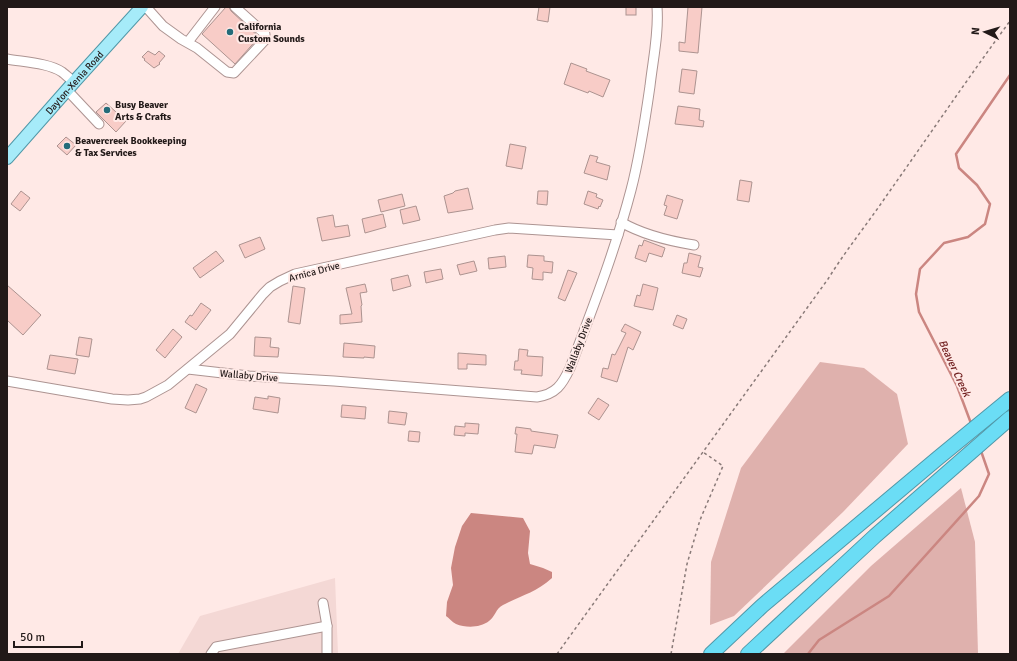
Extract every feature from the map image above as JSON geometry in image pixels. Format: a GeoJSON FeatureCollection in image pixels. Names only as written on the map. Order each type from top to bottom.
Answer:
{"type":"FeatureCollection","features":[{"type":"Feature","properties":{"kind":"highway"},"geometry":{"type":"LineString","coordinates":[[711,654],[762,606],[1010,399]]}},
{"type":"Feature","properties":{"kind":"highway"},"geometry":{"type":"LineString","coordinates":[[748,654],[875,536],[1010,418]]}},
{"type":"Feature","properties":{"kind":"main road","name":"Dayton-Xenia Road"},"geometry":{"type":"LineString","coordinates":[[7,158],[142,7]]}},
{"type":"Feature","properties":{"kind":"street"},"geometry":{"type":"LineString","coordinates":[[146,7],[163,26],[197,48],[227,72],[234,73],[265,40],[265,34],[235,7]]}},
{"type":"Feature","properties":{"kind":"street"},"geometry":{"type":"LineString","coordinates":[[188,42],[215,7]]}},
{"type":"Feature","properties":{"kind":"street","name":"Wallaby Drive"},"geometry":{"type":"LineString","coordinates":[[188,369],[249,376],[537,397],[545,396],[557,389],[563,384],[570,368],[618,235],[636,170],[645,121],[656,39],[657,7]]}},
{"type":"Feature","properties":{"kind":"street"},"geometry":{"type":"LineString","coordinates":[[7,59],[43,65],[62,72],[70,86],[99,124]]}},
{"type":"Feature","properties":{"kind":"street"},"geometry":{"type":"LineString","coordinates":[[621,222],[638,231],[669,241],[694,246]]}},
{"type":"Feature","properties":{"kind":"street","name":"Arnica Drive"},"geometry":{"type":"LineString","coordinates":[[7,381],[98,397],[134,400],[146,398],[160,390],[188,369],[234,331],[270,287],[294,274],[509,228],[618,235]]}},
{"type":"Feature","properties":{"kind":"street"},"geometry":{"type":"LineString","coordinates":[[323,603],[327,626],[327,654]]}},
{"type":"Feature","properties":{"kind":"street"},"geometry":{"type":"LineString","coordinates":[[211,654],[216,647],[327,626]]}},
{"type":"Feature","properties":{"kind":"path"},"geometry":{"type":"LineString","coordinates":[[557,654],[1010,21]]}},
{"type":"Feature","properties":{"kind":"path"},"geometry":{"type":"LineString","coordinates":[[671,654],[687,564],[700,520],[722,466],[703,452]]}},
{"type":"Feature","properties":{"kind":"shaded area"},"geometry":{"type":"Polygon","coordinates":[[[820,362],[864,368],[897,394],[908,444],[843,512],[734,616],[710,625],[711,562],[741,468],[820,362]]]}},
{"type":"Feature","properties":{"kind":"shaded area"},"geometry":{"type":"Polygon","coordinates":[[[961,488],[975,542],[978,654],[783,654],[871,566],[961,488]]]}},
{"type":"Feature","properties":{"kind":"shaded area"},"geometry":{"type":"Polygon","coordinates":[[[471,513],[523,518],[530,531],[528,553],[530,564],[552,572],[552,578],[534,590],[501,606],[491,619],[485,623],[468,627],[456,624],[446,616],[447,602],[453,585],[451,568],[455,547],[462,526],[471,513]]]}},
{"type":"Feature","properties":{"kind":"shaded area"},"geometry":{"type":"Polygon","coordinates":[[[335,578],[338,654],[178,654],[200,616],[335,578]]]}},
{"type":"Feature","properties":{"kind":"building"},"geometry":{"type":"Polygon","coordinates":[[[226,7],[229,7],[231,11],[259,37],[235,64],[202,34],[226,7]]]}},
{"type":"Feature","properties":{"kind":"building"},"geometry":{"type":"Polygon","coordinates":[[[539,7],[550,7],[548,22],[537,20],[539,7]]]}},
{"type":"Feature","properties":{"kind":"building"},"geometry":{"type":"Polygon","coordinates":[[[626,7],[636,7],[636,15],[626,15],[626,7]]]}},
{"type":"Feature","properties":{"kind":"building"},"geometry":{"type":"Polygon","coordinates":[[[688,7],[702,7],[698,53],[679,51],[679,42],[685,43],[688,7]]]}},
{"type":"Feature","properties":{"kind":"building"},"geometry":{"type":"Polygon","coordinates":[[[148,51],[155,55],[159,51],[165,56],[159,63],[160,64],[154,68],[142,57],[148,51]]]}},
{"type":"Feature","properties":{"kind":"building"},"geometry":{"type":"Polygon","coordinates":[[[571,63],[587,69],[586,71],[610,80],[603,97],[589,91],[588,93],[564,84],[571,63]]]}},
{"type":"Feature","properties":{"kind":"building"},"geometry":{"type":"Polygon","coordinates":[[[682,69],[697,71],[694,94],[679,92],[682,69]]]}},
{"type":"Feature","properties":{"kind":"building"},"geometry":{"type":"Polygon","coordinates":[[[106,103],[126,121],[116,132],[96,112],[106,103]]]}},
{"type":"Feature","properties":{"kind":"building"},"geometry":{"type":"Polygon","coordinates":[[[678,106],[700,109],[699,120],[704,121],[703,127],[675,124],[678,106]]]}},
{"type":"Feature","properties":{"kind":"building"},"geometry":{"type":"Polygon","coordinates":[[[66,137],[76,145],[67,155],[57,146],[66,137]]]}},
{"type":"Feature","properties":{"kind":"building"},"geometry":{"type":"Polygon","coordinates":[[[510,144],[526,147],[522,169],[506,166],[510,144]]]}},
{"type":"Feature","properties":{"kind":"building"},"geometry":{"type":"Polygon","coordinates":[[[590,155],[598,157],[596,162],[610,166],[607,180],[584,173],[590,155]]]}},
{"type":"Feature","properties":{"kind":"building"},"geometry":{"type":"Polygon","coordinates":[[[740,180],[752,182],[749,202],[737,200],[740,180]]]}},
{"type":"Feature","properties":{"kind":"building"},"geometry":{"type":"Polygon","coordinates":[[[468,188],[473,209],[448,213],[444,196],[455,191],[468,188]]]}},
{"type":"Feature","properties":{"kind":"building"},"geometry":{"type":"Polygon","coordinates":[[[21,191],[30,198],[20,211],[11,204],[21,191]]]}},
{"type":"Feature","properties":{"kind":"building"},"geometry":{"type":"Polygon","coordinates":[[[538,191],[548,191],[547,205],[537,204],[538,191]]]}},
{"type":"Feature","properties":{"kind":"building"},"geometry":{"type":"Polygon","coordinates":[[[588,191],[597,194],[596,197],[603,200],[598,209],[584,204],[588,191]]]}},
{"type":"Feature","properties":{"kind":"building"},"geometry":{"type":"Polygon","coordinates":[[[402,194],[405,206],[381,212],[378,200],[402,194]]]}},
{"type":"Feature","properties":{"kind":"building"},"geometry":{"type":"Polygon","coordinates":[[[667,195],[683,200],[677,219],[664,215],[667,206],[664,205],[667,195]]]}},
{"type":"Feature","properties":{"kind":"building"},"geometry":{"type":"Polygon","coordinates":[[[416,206],[420,220],[403,224],[400,210],[416,206]]]}},
{"type":"Feature","properties":{"kind":"building"},"geometry":{"type":"Polygon","coordinates":[[[383,214],[386,227],[365,233],[362,219],[383,214]]]}},
{"type":"Feature","properties":{"kind":"building"},"geometry":{"type":"Polygon","coordinates":[[[333,215],[335,227],[348,225],[350,236],[322,241],[317,218],[333,215]]]}},
{"type":"Feature","properties":{"kind":"building"},"geometry":{"type":"Polygon","coordinates":[[[260,237],[265,249],[245,258],[239,245],[260,237]]]}},
{"type":"Feature","properties":{"kind":"building"},"geometry":{"type":"Polygon","coordinates":[[[644,240],[665,248],[662,257],[649,253],[646,262],[635,258],[639,245],[642,246],[644,240]]]}},
{"type":"Feature","properties":{"kind":"building"},"geometry":{"type":"Polygon","coordinates":[[[216,251],[224,261],[200,278],[193,268],[216,251]]]}},
{"type":"Feature","properties":{"kind":"building"},"geometry":{"type":"Polygon","coordinates":[[[689,253],[701,256],[698,267],[703,268],[700,277],[682,273],[684,263],[687,263],[689,253]]]}},
{"type":"Feature","properties":{"kind":"building"},"geometry":{"type":"Polygon","coordinates":[[[528,255],[544,256],[544,261],[553,262],[552,273],[543,272],[543,280],[532,279],[533,268],[527,267],[528,255]]]}},
{"type":"Feature","properties":{"kind":"building"},"geometry":{"type":"Polygon","coordinates":[[[505,256],[506,267],[489,269],[488,258],[505,256]]]}},
{"type":"Feature","properties":{"kind":"building"},"geometry":{"type":"Polygon","coordinates":[[[474,261],[477,271],[460,275],[457,265],[474,261]]]}},
{"type":"Feature","properties":{"kind":"building"},"geometry":{"type":"Polygon","coordinates":[[[441,269],[443,279],[426,283],[424,272],[441,269]]]}},
{"type":"Feature","properties":{"kind":"building"},"geometry":{"type":"Polygon","coordinates":[[[568,270],[577,273],[565,301],[558,298],[568,270]]]}},
{"type":"Feature","properties":{"kind":"building"},"geometry":{"type":"Polygon","coordinates":[[[408,275],[411,286],[393,291],[391,279],[408,275]]]}},
{"type":"Feature","properties":{"kind":"building"},"geometry":{"type":"Polygon","coordinates":[[[365,284],[367,292],[360,293],[362,322],[340,324],[340,315],[352,314],[346,288],[365,284]]]}},
{"type":"Feature","properties":{"kind":"building"},"geometry":{"type":"Polygon","coordinates":[[[643,284],[658,288],[653,310],[634,306],[637,295],[640,296],[643,284]]]}},
{"type":"Feature","properties":{"kind":"building"},"geometry":{"type":"Polygon","coordinates":[[[7,285],[41,315],[23,335],[7,320],[7,285]]]}},
{"type":"Feature","properties":{"kind":"building"},"geometry":{"type":"Polygon","coordinates":[[[293,286],[305,288],[300,324],[288,322],[293,286]]]}},
{"type":"Feature","properties":{"kind":"building"},"geometry":{"type":"Polygon","coordinates":[[[201,303],[211,310],[196,330],[185,322],[190,315],[192,316],[201,303]]]}},
{"type":"Feature","properties":{"kind":"building"},"geometry":{"type":"Polygon","coordinates":[[[677,315],[687,319],[683,329],[673,325],[677,315]]]}},
{"type":"Feature","properties":{"kind":"building"},"geometry":{"type":"Polygon","coordinates":[[[625,324],[641,332],[633,350],[628,347],[617,382],[601,377],[603,368],[608,369],[612,354],[615,355],[626,333],[621,331],[625,324]]]}},
{"type":"Feature","properties":{"kind":"building"},"geometry":{"type":"Polygon","coordinates":[[[173,329],[182,337],[165,358],[156,350],[173,329]]]}},
{"type":"Feature","properties":{"kind":"building"},"geometry":{"type":"Polygon","coordinates":[[[79,337],[92,339],[89,357],[76,355],[79,337]]]}},
{"type":"Feature","properties":{"kind":"building"},"geometry":{"type":"Polygon","coordinates":[[[255,337],[271,338],[270,347],[279,348],[278,357],[254,356],[255,337]]]}},
{"type":"Feature","properties":{"kind":"building"},"geometry":{"type":"Polygon","coordinates":[[[344,343],[375,346],[374,358],[343,357],[344,343]]]}},
{"type":"Feature","properties":{"kind":"building"},"geometry":{"type":"Polygon","coordinates":[[[519,349],[528,350],[527,356],[543,357],[542,376],[521,374],[522,370],[514,370],[515,361],[518,361],[519,349]]]}},
{"type":"Feature","properties":{"kind":"building"},"geometry":{"type":"Polygon","coordinates":[[[458,353],[486,355],[486,365],[467,364],[467,369],[458,369],[458,353]]]}},
{"type":"Feature","properties":{"kind":"building"},"geometry":{"type":"Polygon","coordinates":[[[50,355],[78,359],[75,374],[47,369],[50,355]]]}},
{"type":"Feature","properties":{"kind":"building"},"geometry":{"type":"Polygon","coordinates":[[[196,384],[207,389],[196,413],[185,408],[196,384]]]}},
{"type":"Feature","properties":{"kind":"building"},"geometry":{"type":"Polygon","coordinates":[[[268,396],[280,398],[278,413],[253,409],[255,397],[268,399],[268,396]]]}},
{"type":"Feature","properties":{"kind":"building"},"geometry":{"type":"Polygon","coordinates":[[[598,398],[609,405],[599,420],[588,413],[598,398]]]}},
{"type":"Feature","properties":{"kind":"building"},"geometry":{"type":"Polygon","coordinates":[[[342,405],[366,407],[365,419],[341,417],[342,405]]]}},
{"type":"Feature","properties":{"kind":"building"},"geometry":{"type":"Polygon","coordinates":[[[389,411],[407,413],[405,425],[388,423],[389,411]]]}},
{"type":"Feature","properties":{"kind":"building"},"geometry":{"type":"Polygon","coordinates":[[[465,423],[479,424],[478,434],[465,433],[465,436],[454,435],[455,426],[465,427],[465,423]]]}},
{"type":"Feature","properties":{"kind":"building"},"geometry":{"type":"Polygon","coordinates":[[[516,427],[558,435],[555,448],[534,445],[532,454],[515,452],[517,434],[515,434],[516,427]]]}},
{"type":"Feature","properties":{"kind":"building"},"geometry":{"type":"Polygon","coordinates":[[[409,431],[420,432],[419,442],[408,441],[409,431]]]}},
{"type":"Feature","properties":{"kind":"waterway","name":"Beaver Creek"},"geometry":{"type":"LineString","coordinates":[[972,426],[957,386],[919,312],[916,294],[920,269],[944,243],[968,237],[985,224],[990,204],[977,185],[959,168],[956,154],[1010,75]]}},
{"type":"Feature","properties":{"kind":"waterway","name":"Beaver Creek"},"geometry":{"type":"LineString","coordinates":[[808,654],[819,640],[889,596],[979,496],[989,474],[981,451]]}},
{"type":"Feature","properties":{"kind":"place","name":"California Custom Sounds"},"geometry":{"type":"Point","coordinates":[230,32]}},
{"type":"Feature","properties":{"kind":"place","name":"Busy Beaver Arts & Crafts"},"geometry":{"type":"Point","coordinates":[107,110]}},
{"type":"Feature","properties":{"kind":"place","name":"Beavercreek Bookkeeping & Tax Services"},"geometry":{"type":"Point","coordinates":[67,146]}}]}
